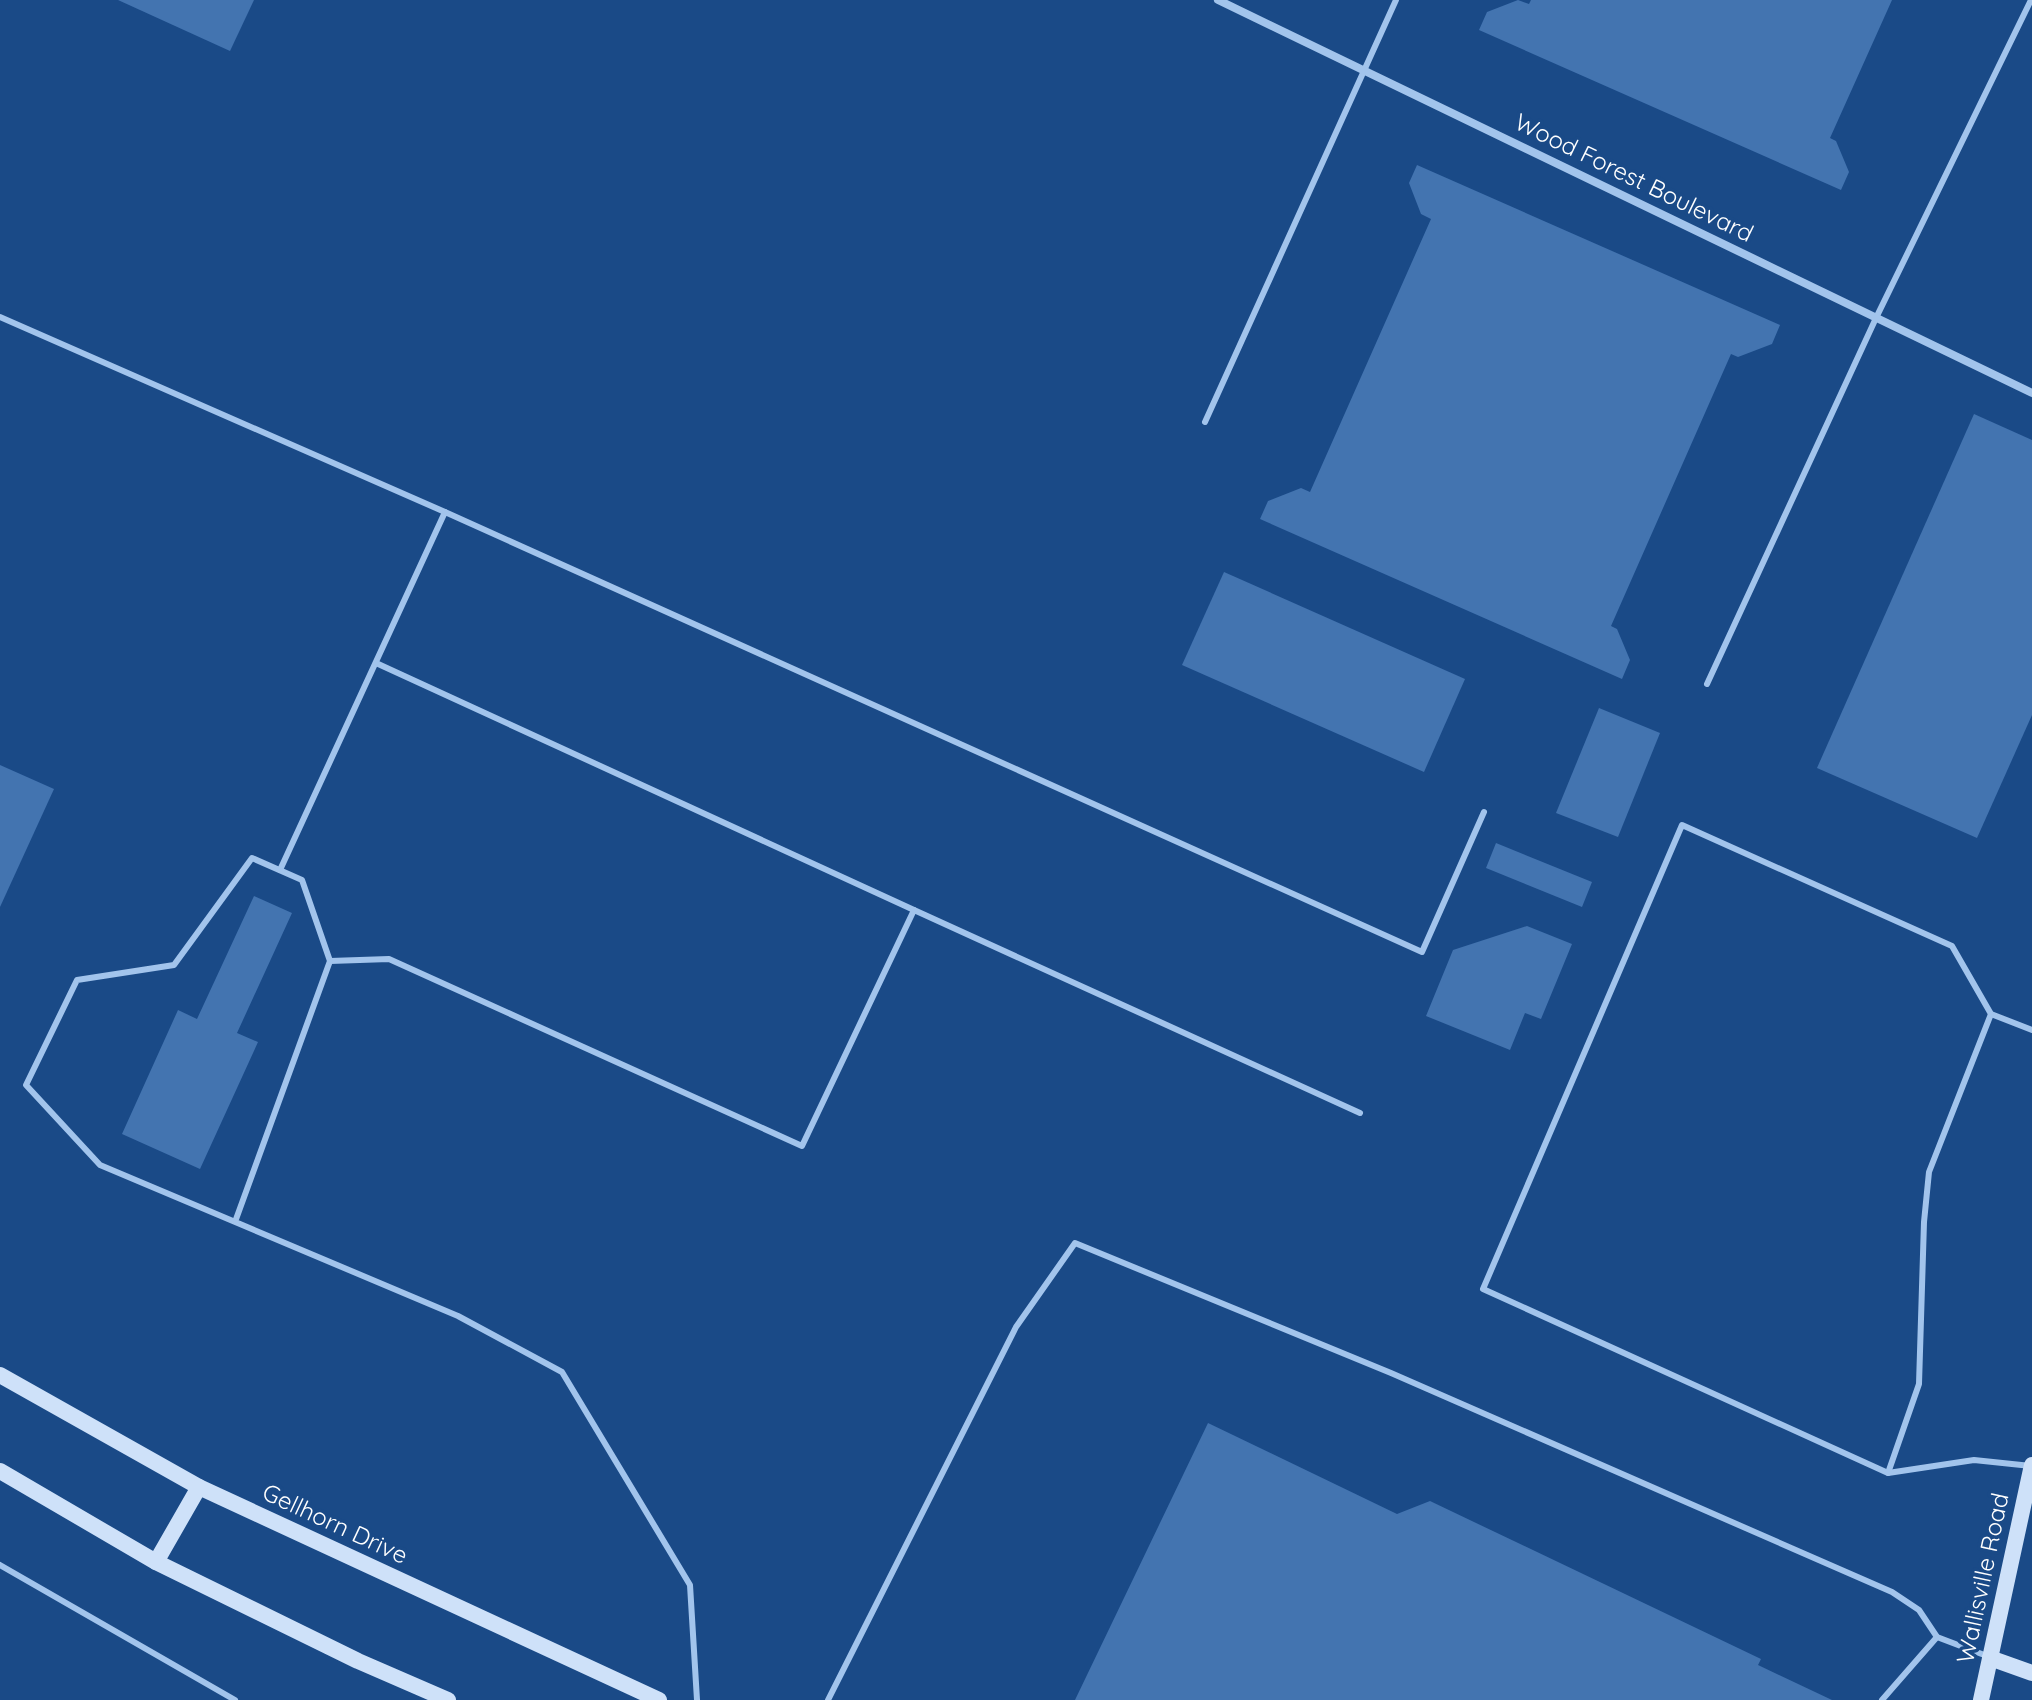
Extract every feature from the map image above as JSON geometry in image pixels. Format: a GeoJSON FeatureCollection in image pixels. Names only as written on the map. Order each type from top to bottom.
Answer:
{"type":"FeatureCollection","features":[{"type":"Feature","properties":{"kind":"main road","name":"Gellhorn Drive"},"geometry":{"type":"LineString","coordinates":[[0,1375],[199,1487],[659,1700]]}},
{"type":"Feature","properties":{"kind":"main road","name":"Wallisville Road"},"geometry":{"type":"LineString","coordinates":[[1981,1700],[2032,1466]]}},
{"type":"Feature","properties":{"kind":"main road"},"geometry":{"type":"LineString","coordinates":[[0,1471],[156,1562],[358,1661],[448,1700]]}},
{"type":"Feature","properties":{"kind":"main road"},"geometry":{"type":"LineString","coordinates":[[156,1562],[199,1487]]}},
{"type":"Feature","properties":{"kind":"main road"},"geometry":{"type":"LineString","coordinates":[[1990,1658],[2032,1673]]}},
{"type":"Feature","properties":{"kind":"street","name":"Wood Forest Boulevard"},"geometry":{"type":"LineString","coordinates":[[1218,0],[2032,393]]}},
{"type":"Feature","properties":{"kind":"lane"},"geometry":{"type":"LineString","coordinates":[[1205,422],[1396,0]]}},
{"type":"Feature","properties":{"kind":"lane"},"geometry":{"type":"LineString","coordinates":[[1707,684],[1876,318],[2031,0]]}},
{"type":"Feature","properties":{"kind":"lane"},"geometry":{"type":"LineString","coordinates":[[0,317],[445,512],[1422,952],[1484,812]]}},
{"type":"Feature","properties":{"kind":"lane"},"geometry":{"type":"LineString","coordinates":[[280,870],[445,512]]}},
{"type":"Feature","properties":{"kind":"lane"},"geometry":{"type":"LineString","coordinates":[[376,663],[1360,1113]]}},
{"type":"Feature","properties":{"kind":"lane"},"geometry":{"type":"LineString","coordinates":[[2032,1030],[1991,1014],[1952,946],[1682,825],[1483,1289],[1888,1473],[1974,1460],[2032,1466]]}},
{"type":"Feature","properties":{"kind":"lane"},"geometry":{"type":"LineString","coordinates":[[235,1222],[330,961],[302,880],[252,858],[174,965],[77,980],[26,1085],[100,1165],[235,1222],[458,1316],[562,1372],[690,1585],[697,1700]]}},
{"type":"Feature","properties":{"kind":"lane"},"geometry":{"type":"LineString","coordinates":[[330,961],[389,959],[802,1146],[914,910]]}},
{"type":"Feature","properties":{"kind":"lane"},"geometry":{"type":"LineString","coordinates":[[1888,1473],[1919,1384],[1924,1222],[1929,1172],[1991,1014]]}},
{"type":"Feature","properties":{"kind":"lane"},"geometry":{"type":"LineString","coordinates":[[828,1700],[1016,1327],[1075,1243],[1391,1373],[1892,1592],[1919,1610],[1937,1637],[1990,1658]]}},
{"type":"Feature","properties":{"kind":"lane"},"geometry":{"type":"LineString","coordinates":[[0,1565],[235,1700]]}},
{"type":"Feature","properties":{"kind":"lane"},"geometry":{"type":"LineString","coordinates":[[1882,1700],[1937,1637]]}},
{"type":"Feature","properties":{"kind":"building"},"geometry":{"type":"Polygon","coordinates":[[[118,0],[254,0],[230,51],[118,0]]]}},
{"type":"Feature","properties":{"kind":"building"},"geometry":{"type":"Polygon","coordinates":[[[1518,0],[1529,4],[1531,0],[1892,0],[1830,138],[1836,141],[1849,172],[1841,190],[1479,30],[1487,12],[1518,0]]]}},
{"type":"Feature","properties":{"kind":"building"},"geometry":{"type":"Polygon","coordinates":[[[1417,165],[1780,325],[1772,344],[1738,357],[1731,354],[1611,626],[1617,629],[1630,660],[1622,679],[1260,519],[1268,501],[1301,488],[1310,492],[1431,219],[1421,214],[1409,183],[1417,165]]]}},
{"type":"Feature","properties":{"kind":"building"},"geometry":{"type":"Polygon","coordinates":[[[1974,414],[2032,440],[2032,715],[1977,838],[1817,768],[1974,414]]]}},
{"type":"Feature","properties":{"kind":"building"},"geometry":{"type":"Polygon","coordinates":[[[1224,572],[1465,679],[1424,772],[1182,665],[1224,572]]]}},
{"type":"Feature","properties":{"kind":"building"},"geometry":{"type":"Polygon","coordinates":[[[1599,708],[1660,733],[1618,837],[1556,813],[1599,708]]]}},
{"type":"Feature","properties":{"kind":"building"},"geometry":{"type":"Polygon","coordinates":[[[0,765],[54,789],[0,907],[0,765]]]}},
{"type":"Feature","properties":{"kind":"building"},"geometry":{"type":"Polygon","coordinates":[[[1496,843],[1592,882],[1582,907],[1486,868],[1496,843]]]}},
{"type":"Feature","properties":{"kind":"building"},"geometry":{"type":"Polygon","coordinates":[[[254,896],[292,913],[237,1033],[258,1042],[200,1169],[122,1134],[178,1010],[197,1019],[254,896]]]}},
{"type":"Feature","properties":{"kind":"building"},"geometry":{"type":"Polygon","coordinates":[[[1527,926],[1572,944],[1541,1019],[1525,1013],[1510,1050],[1426,1016],[1453,950],[1527,926]]]}},
{"type":"Feature","properties":{"kind":"building"},"geometry":{"type":"Polygon","coordinates":[[[1208,1423],[1397,1514],[1430,1501],[1761,1659],[1758,1665],[1832,1700],[1075,1700],[1208,1423]]]}}]}
